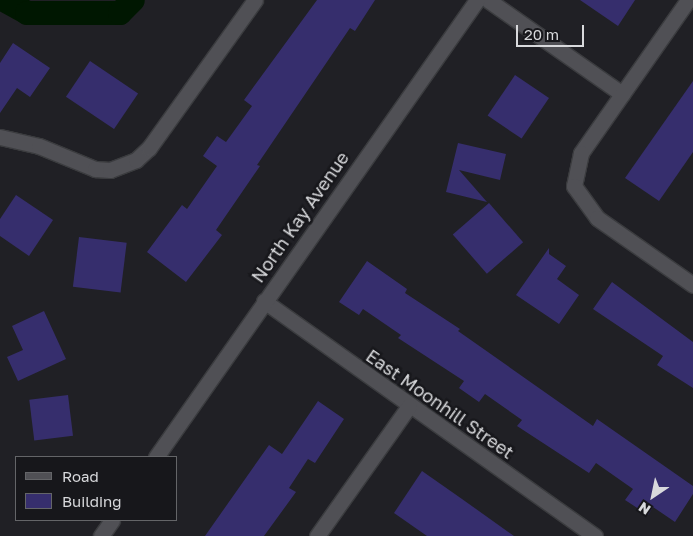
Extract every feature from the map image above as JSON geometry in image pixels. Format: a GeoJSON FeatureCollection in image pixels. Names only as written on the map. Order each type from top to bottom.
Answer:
{"type":"FeatureCollection","features":[{"type":"Feature","properties":{"kind":"street"},"geometry":{"type":"LineString","coordinates":[[0,137],[39,146],[95,170],[123,166],[149,148],[255,0]]}},
{"type":"Feature","properties":{"kind":"street","name":"North Kay Avenue"},"geometry":{"type":"LineString","coordinates":[[157,456],[264,300],[477,0]]}},
{"type":"Feature","properties":{"kind":"street"},"geometry":{"type":"LineString","coordinates":[[488,0],[622,94]]}},
{"type":"Feature","properties":{"kind":"street"},"geometry":{"type":"LineString","coordinates":[[688,0],[581,153],[574,186],[597,218],[693,285]]}},
{"type":"Feature","properties":{"kind":"street","name":"East Moonhill Street"},"geometry":{"type":"LineString","coordinates":[[264,300],[409,406],[595,536]]}},
{"type":"Feature","properties":{"kind":"street"},"geometry":{"type":"LineString","coordinates":[[317,536],[409,406]]}},
{"type":"Feature","properties":{"kind":"street"},"geometry":{"type":"LineString","coordinates":[[101,536],[111,521]]}},
{"type":"Feature","properties":{"kind":"building"},"geometry":{"type":"Polygon","coordinates":[[[317,0],[375,0],[355,31],[350,28],[257,165],[260,166],[216,230],[222,235],[186,282],[147,252],[182,205],[187,209],[217,166],[203,156],[217,136],[226,142],[252,106],[244,100],[317,0]]]}},
{"type":"Feature","properties":{"kind":"building"},"geometry":{"type":"Polygon","coordinates":[[[580,0],[635,0],[618,26],[580,0]]]}},
{"type":"Feature","properties":{"kind":"building"},"geometry":{"type":"Polygon","coordinates":[[[13,43],[50,68],[30,97],[17,88],[0,113],[0,63],[13,43]]]}},
{"type":"Feature","properties":{"kind":"building"},"geometry":{"type":"Polygon","coordinates":[[[90,61],[138,93],[114,129],[66,97],[90,61]]]}},
{"type":"Feature","properties":{"kind":"building"},"geometry":{"type":"Polygon","coordinates":[[[515,75],[549,98],[522,139],[488,116],[515,75]]]}},
{"type":"Feature","properties":{"kind":"building"},"geometry":{"type":"Polygon","coordinates":[[[693,81],[693,152],[659,201],[625,178],[693,81]]]}},
{"type":"Feature","properties":{"kind":"building"},"geometry":{"type":"Polygon","coordinates":[[[458,143],[506,154],[500,180],[459,170],[487,202],[446,192],[458,143]]]}},
{"type":"Feature","properties":{"kind":"building"},"geometry":{"type":"Polygon","coordinates":[[[16,195],[53,220],[29,256],[0,236],[0,219],[16,195]]]}},
{"type":"Feature","properties":{"kind":"building"},"geometry":{"type":"Polygon","coordinates":[[[489,203],[523,242],[487,274],[453,234],[489,203]]]}},
{"type":"Feature","properties":{"kind":"building"},"geometry":{"type":"Polygon","coordinates":[[[79,237],[127,243],[121,292],[73,287],[79,237]]]}},
{"type":"Feature","properties":{"kind":"building"},"geometry":{"type":"Polygon","coordinates":[[[549,248],[549,254],[566,266],[557,279],[579,295],[559,324],[516,295],[549,248]]]}},
{"type":"Feature","properties":{"kind":"building"},"geometry":{"type":"Polygon","coordinates":[[[367,261],[407,289],[405,293],[460,329],[458,331],[593,426],[597,419],[693,486],[693,494],[675,522],[653,507],[648,515],[625,500],[633,489],[596,463],[589,473],[517,426],[522,420],[485,394],[479,402],[459,388],[464,381],[398,338],[401,335],[363,309],[359,315],[339,302],[367,261]]]}},
{"type":"Feature","properties":{"kind":"building"},"geometry":{"type":"Polygon","coordinates":[[[612,282],[693,342],[693,388],[657,365],[663,356],[593,309],[612,282]]]}},
{"type":"Feature","properties":{"kind":"building"},"geometry":{"type":"Polygon","coordinates":[[[44,311],[66,359],[18,381],[7,357],[23,350],[12,326],[44,311]]]}},
{"type":"Feature","properties":{"kind":"building"},"geometry":{"type":"Polygon","coordinates":[[[68,395],[73,436],[34,440],[29,400],[68,395]]]}},
{"type":"Feature","properties":{"kind":"building"},"geometry":{"type":"Polygon","coordinates":[[[318,401],[344,419],[315,463],[308,459],[289,488],[296,492],[264,536],[205,536],[269,445],[282,454],[318,401]]]}},
{"type":"Feature","properties":{"kind":"building"},"geometry":{"type":"Polygon","coordinates":[[[422,471],[514,536],[427,536],[394,513],[422,471]]]}},
{"type":"Feature","properties":{"kind":"waterway"},"geometry":{"type":"LineString","coordinates":[[4,0],[27,13],[120,13],[133,0]]}}]}
